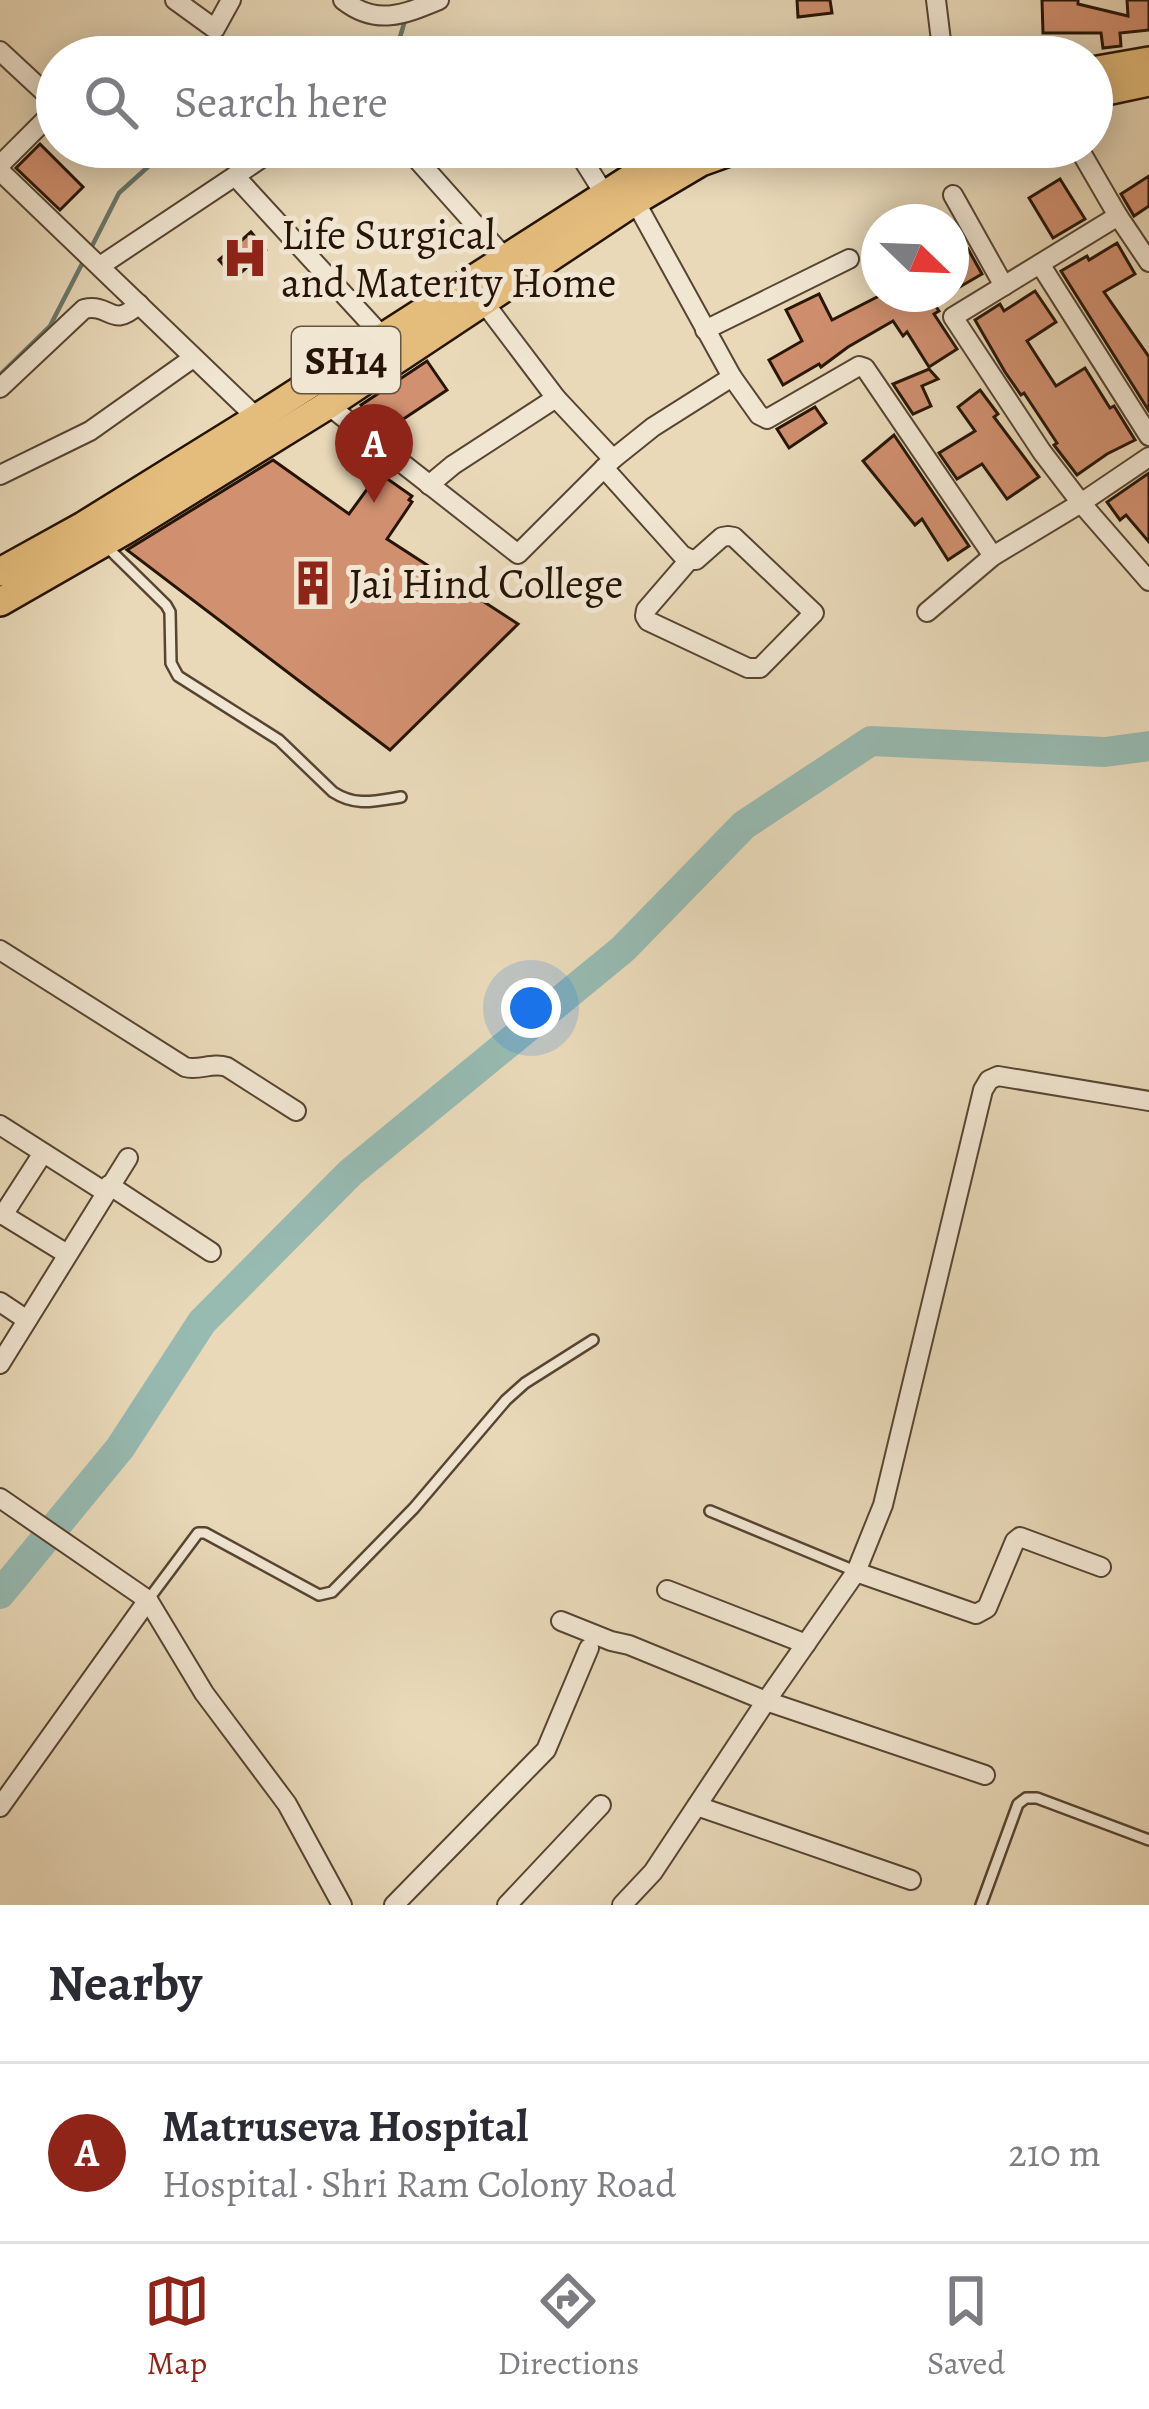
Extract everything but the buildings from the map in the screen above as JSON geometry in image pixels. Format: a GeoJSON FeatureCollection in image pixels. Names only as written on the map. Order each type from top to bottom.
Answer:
{"type":"FeatureCollection","features":[{"type":"Feature","properties":{"kind":"main road"},"geometry":{"type":"LineString","coordinates":[[1113,67],[1149,61]]}},
{"type":"Feature","properties":{"kind":"main road"},"geometry":{"type":"LineString","coordinates":[[1113,90],[1149,82]]}},
{"type":"Feature","properties":{"kind":"main road","name":"SH14"},"geometry":{"type":"LineString","coordinates":[[0,602],[103,543],[621,193],[647,168]]}},
{"type":"Feature","properties":{"kind":"main road","name":"SH14"},"geometry":{"type":"LineString","coordinates":[[0,572],[257,418],[317,396],[382,336],[476,292],[505,258],[621,193],[685,168]]}},
{"type":"Feature","properties":{"kind":"street"},"geometry":{"type":"LineString","coordinates":[[175,0],[214,29],[231,0]]}},
{"type":"Feature","properties":{"kind":"street"},"geometry":{"type":"LineString","coordinates":[[344,0],[368,15],[391,16],[439,0]]}},
{"type":"Feature","properties":{"kind":"street"},"geometry":{"type":"LineString","coordinates":[[937,0],[941,36]]}},
{"type":"Feature","properties":{"kind":"street"},"geometry":{"type":"LineString","coordinates":[[0,51],[36,86]]}},
{"type":"Feature","properties":{"kind":"street"},"geometry":{"type":"LineString","coordinates":[[36,129],[0,168],[257,418]]}},
{"type":"Feature","properties":{"kind":"street"},"geometry":{"type":"LineString","coordinates":[[98,263],[247,168]]}},
{"type":"Feature","properties":{"kind":"street"},"geometry":{"type":"LineString","coordinates":[[425,168],[505,258]]}},
{"type":"Feature","properties":{"kind":"street"},"geometry":{"type":"LineString","coordinates":[[596,168],[621,193],[759,415],[767,419],[859,366],[865,368],[993,556]]}},
{"type":"Feature","properties":{"kind":"street"},"geometry":{"type":"LineString","coordinates":[[1090,168],[1149,262]]}},
{"type":"Feature","properties":{"kind":"street"},"geometry":{"type":"LineString","coordinates":[[235,176],[382,336]]}},
{"type":"Feature","properties":{"kind":"street"},"geometry":{"type":"LineString","coordinates":[[953,195],[1004,286]]}},
{"type":"Feature","properties":{"kind":"street"},"geometry":{"type":"LineString","coordinates":[[1118,216],[953,317],[1042,452],[1149,581]]}},
{"type":"Feature","properties":{"kind":"street"},"geometry":{"type":"LineString","coordinates":[[705,330],[849,259]]}},
{"type":"Feature","properties":{"kind":"street"},"geometry":{"type":"LineString","coordinates":[[1040,264],[1149,436]]}},
{"type":"Feature","properties":{"kind":"street"},"geometry":{"type":"LineString","coordinates":[[476,292],[682,555],[696,560],[722,537],[734,537],[813,609],[812,617],[755,669],[648,621],[646,610],[690,559]]}},
{"type":"Feature","properties":{"kind":"street"},"geometry":{"type":"LineString","coordinates":[[0,388],[84,309],[95,307],[127,316],[139,304]]}},
{"type":"Feature","properties":{"kind":"street"},"geometry":{"type":"LineString","coordinates":[[0,475],[90,431],[193,358]]}},
{"type":"Feature","properties":{"kind":"street"},"geometry":{"type":"LineString","coordinates":[[317,396],[518,554],[609,463],[653,427],[732,377]]}},
{"type":"Feature","properties":{"kind":"street"},"geometry":{"type":"LineString","coordinates":[[429,485],[453,464],[556,398]]}},
{"type":"Feature","properties":{"kind":"street"},"geometry":{"type":"LineString","coordinates":[[927,612],[993,556],[1149,457]]}},
{"type":"Feature","properties":{"kind":"street"},"geometry":{"type":"LineString","coordinates":[[3,958],[184,1067],[227,1067],[296,1112]]}},
{"type":"Feature","properties":{"kind":"street"},"geometry":{"type":"LineString","coordinates":[[622,1905],[653,1871],[856,1572],[883,1505],[989,1080],[998,1076],[1149,1101]]}},
{"type":"Feature","properties":{"kind":"street"},"geometry":{"type":"LineString","coordinates":[[0,1125],[211,1252]]}},
{"type":"Feature","properties":{"kind":"street"},"geometry":{"type":"LineString","coordinates":[[43,1153],[1,1214],[67,1255]]}},
{"type":"Feature","properties":{"kind":"street"},"geometry":{"type":"LineString","coordinates":[[0,1364],[128,1158]]}},
{"type":"Feature","properties":{"kind":"street"},"geometry":{"type":"LineString","coordinates":[[0,1302],[27,1320]]}},
{"type":"Feature","properties":{"kind":"street"},"geometry":{"type":"LineString","coordinates":[[0,1498],[148,1600],[205,1693],[287,1804],[342,1905]]}},
{"type":"Feature","properties":{"kind":"street"},"geometry":{"type":"LineString","coordinates":[[856,1572],[976,1614],[987,1608],[1020,1538],[1101,1567]]}},
{"type":"Feature","properties":{"kind":"street"},"geometry":{"type":"LineString","coordinates":[[667,1590],[806,1644]]}},
{"type":"Feature","properties":{"kind":"street"},"geometry":{"type":"LineString","coordinates":[[0,1807],[148,1600]]}},
{"type":"Feature","properties":{"kind":"street"},"geometry":{"type":"LineString","coordinates":[[561,1621],[766,1700],[986,1775]]}},
{"type":"Feature","properties":{"kind":"street"},"geometry":{"type":"LineString","coordinates":[[394,1905],[546,1750],[589,1648]]}},
{"type":"Feature","properties":{"kind":"street"},"geometry":{"type":"LineString","coordinates":[[507,1905],[601,1805]]}},
{"type":"Feature","properties":{"kind":"street"},"geometry":{"type":"LineString","coordinates":[[697,1805],[911,1880]]}},
{"type":"Feature","properties":{"kind":"lane"},"geometry":{"type":"LineString","coordinates":[[103,543],[170,612],[171,663],[178,676],[279,740],[343,799],[365,803],[401,797]]}},
{"type":"Feature","properties":{"kind":"lane"},"geometry":{"type":"LineString","coordinates":[[148,1600],[198,1533],[319,1594],[332,1592],[414,1508],[506,1400],[593,1340]]}},
{"type":"Feature","properties":{"kind":"lane"},"geometry":{"type":"LineString","coordinates":[[710,1511],[856,1572]]}},
{"type":"Feature","properties":{"kind":"lane"},"geometry":{"type":"LineString","coordinates":[[982,1905],[1018,1804],[1026,1798],[1149,1840]]}},
{"type":"Feature","properties":{"kind":"waterway"},"geometry":{"type":"LineString","coordinates":[[400,36],[406,17]]}},
{"type":"Feature","properties":{"kind":"waterway"},"geometry":{"type":"LineString","coordinates":[[90,250],[119,193],[147,168]]}},
{"type":"Feature","properties":{"kind":"waterway"},"geometry":{"type":"LineString","coordinates":[[0,375],[50,326],[84,260]]}},
{"type":"Feature","properties":{"kind":"waterway"},"geometry":{"type":"LineString","coordinates":[[0,1594],[120,1448],[202,1322],[350,1173],[623,949],[744,825],[871,741],[1105,752],[1149,746]]}},
{"type":"Feature","properties":{"kind":"place","name":"Life Surgical and Materity Home"},"geometry":{"type":"Point","coordinates":[245,258]}},
{"type":"Feature","properties":{"kind":"place","name":"Matruseva Hospital"},"geometry":{"type":"Point","coordinates":[374,503]}},
{"type":"Feature","properties":{"kind":"place","name":"Jai Hind College"},"geometry":{"type":"Point","coordinates":[313,583]}}]}
